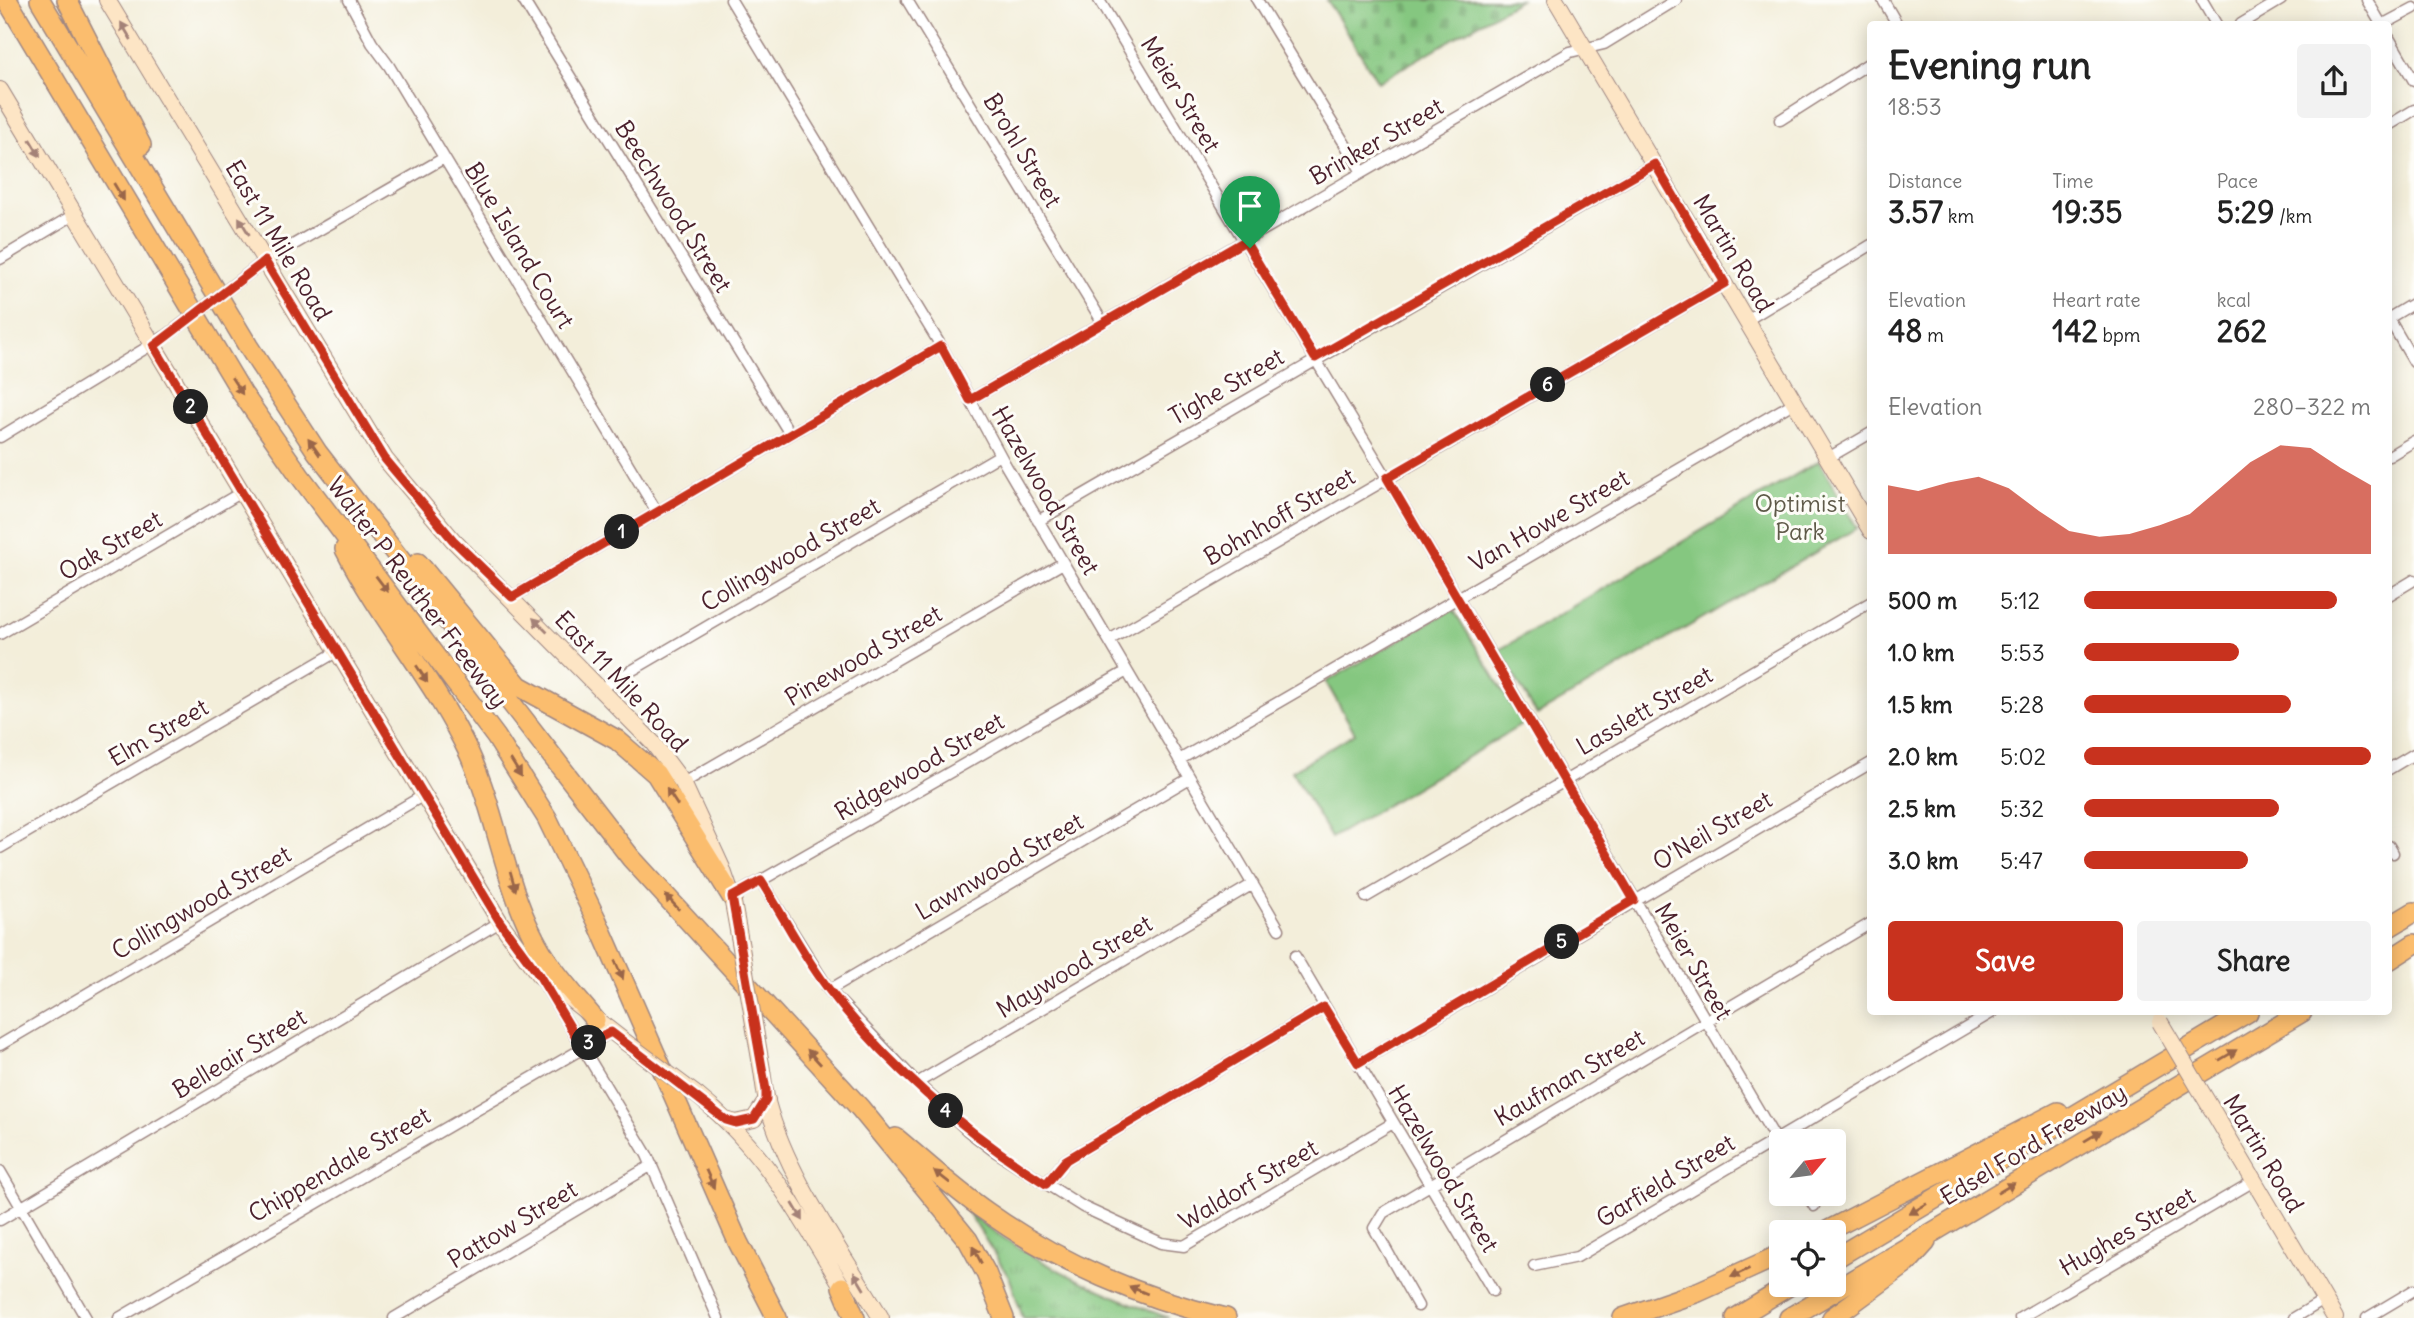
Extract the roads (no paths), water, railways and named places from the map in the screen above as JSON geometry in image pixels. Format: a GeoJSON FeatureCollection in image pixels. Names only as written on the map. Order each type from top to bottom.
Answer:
{"type":"FeatureCollection","features":[{"type":"Feature","properties":{"kind":"highway","name":"Walter P Reuther Freeway"},"geometry":{"type":"LineString","coordinates":[[7,0],[242,393],[325,510],[489,727],[547,818],[579,881],[738,1242]]}},
{"type":"Feature","properties":{"kind":"highway","name":"Walter P Reuther Freeway"},"geometry":{"type":"LineString","coordinates":[[40,0],[248,346],[317,452],[631,858],[860,1108]]}},
{"type":"Feature","properties":{"kind":"highway"},"geometry":{"type":"LineString","coordinates":[[67,0],[155,170],[215,270],[248,346]]}},
{"type":"Feature","properties":{"kind":"highway"},"geometry":{"type":"LineString","coordinates":[[0,14],[42,80],[85,133]]}},
{"type":"Feature","properties":{"kind":"highway"},"geometry":{"type":"LineString","coordinates":[[355,502],[420,565],[519,686],[617,740],[656,774],[732,897]]}},
{"type":"Feature","properties":{"kind":"highway"},"geometry":{"type":"LineString","coordinates":[[325,510],[359,577],[453,722],[468,752],[491,808],[532,936],[595,1020]]}},
{"type":"Feature","properties":{"kind":"highway"},"geometry":{"type":"LineString","coordinates":[[2392,925],[2414,912]]}},
{"type":"Feature","properties":{"kind":"highway"},"geometry":{"type":"LineString","coordinates":[[2392,958],[2414,944]]}},
{"type":"Feature","properties":{"kind":"highway","name":"Edsel Ford Freeway"},"geometry":{"type":"LineString","coordinates":[[1846,1252],[2243,1015]]}},
{"type":"Feature","properties":{"kind":"highway","name":"Edsel Ford Freeway"},"geometry":{"type":"LineString","coordinates":[[1789,1318],[2297,1015]]}},
{"type":"Feature","properties":{"kind":"highway"},"geometry":{"type":"LineString","coordinates":[[1846,1221],[2051,1115],[2145,1073]]}},
{"type":"Feature","properties":{"kind":"highway"},"geometry":{"type":"LineString","coordinates":[[860,1108],[968,1240],[986,1273],[1004,1318]]}},
{"type":"Feature","properties":{"kind":"highway"},"geometry":{"type":"LineString","coordinates":[[860,1108],[987,1212],[1026,1237],[1069,1260],[1152,1295],[1226,1318]]}},
{"type":"Feature","properties":{"kind":"highway"},"geometry":{"type":"LineString","coordinates":[[1832,1318],[1908,1263],[1936,1230]]}},
{"type":"Feature","properties":{"kind":"highway"},"geometry":{"type":"LineString","coordinates":[[738,1242],[750,1287],[764,1318]]}},
{"type":"Feature","properties":{"kind":"highway"},"geometry":{"type":"LineString","coordinates":[[738,1242],[777,1318]]}},
{"type":"Feature","properties":{"kind":"highway"},"geometry":{"type":"LineString","coordinates":[[1623,1318],[1698,1292],[1769,1260]]}},
{"type":"Feature","properties":{"kind":"highway"},"geometry":{"type":"LineString","coordinates":[[842,1287],[855,1318]]}},
{"type":"Feature","properties":{"kind":"highway"},"geometry":{"type":"LineString","coordinates":[[1736,1318],[1771,1297]]}},
{"type":"Feature","properties":{"kind":"main road","name":"East 11 Mile Road"},"geometry":{"type":"LineString","coordinates":[[107,0],[385,459],[453,540],[602,688],[653,743],[683,783],[709,836],[732,897],[766,1100],[804,1188],[881,1318]]}},
{"type":"Feature","properties":{"kind":"main road","name":"Martin Road"},"geometry":{"type":"LineString","coordinates":[[1556,0],[1867,524]]}},
{"type":"Feature","properties":{"kind":"main road"},"geometry":{"type":"LineString","coordinates":[[0,90],[500,922],[539,975],[698,1096],[754,1149],[782,1185],[860,1318]]}},
{"type":"Feature","properties":{"kind":"main road","name":"Martin Road"},"geometry":{"type":"LineString","coordinates":[[2157,1017],[2335,1318]]}},
{"type":"Feature","properties":{"kind":"main road"},"geometry":{"type":"LineString","coordinates":[[726,1120],[736,1123],[754,1119],[766,1100]]}},
{"type":"Feature","properties":{"kind":"street","name":"Blue Island Court"},"geometry":{"type":"LineString","coordinates":[[349,0],[372,43],[389,66],[657,512]]}},
{"type":"Feature","properties":{"kind":"street","name":"Beechwood Street"},"geometry":{"type":"LineString","coordinates":[[523,0],[790,434]]}},
{"type":"Feature","properties":{"kind":"street","name":"Hazelwood Street"},"geometry":{"type":"LineString","coordinates":[[731,0],[941,346],[1038,521],[1279,929]]}},
{"type":"Feature","properties":{"kind":"street","name":"Brohl Street"},"geometry":{"type":"LineString","coordinates":[[907,0],[1103,323]]}},
{"type":"Feature","properties":{"kind":"street","name":"Meier Street"},"geometry":{"type":"LineString","coordinates":[[1099,0],[1387,478],[1770,1129]]}},
{"type":"Feature","properties":{"kind":"street"},"geometry":{"type":"LineString","coordinates":[[1257,0],[1362,172]]}},
{"type":"Feature","properties":{"kind":"street","name":"Brinker Street"},"geometry":{"type":"LineString","coordinates":[[970,400],[1570,52],[1604,44],[1676,0]]}},
{"type":"Feature","properties":{"kind":"street"},"geometry":{"type":"LineString","coordinates":[[1883,0],[1895,21]]}},
{"type":"Feature","properties":{"kind":"street"},"geometry":{"type":"LineString","coordinates":[[2202,0],[2214,21]]}},
{"type":"Feature","properties":{"kind":"street"},"geometry":{"type":"LineString","coordinates":[[2246,21],[2281,0]]}},
{"type":"Feature","properties":{"kind":"street"},"geometry":{"type":"LineString","coordinates":[[2367,0],[2381,21]]}},
{"type":"Feature","properties":{"kind":"street"},"geometry":{"type":"LineString","coordinates":[[2389,21],[2414,8]]}},
{"type":"Feature","properties":{"kind":"street"},"geometry":{"type":"LineString","coordinates":[[2392,43],[2414,81]]}},
{"type":"Feature","properties":{"kind":"street"},"geometry":{"type":"LineString","coordinates":[[1780,120],[1867,65]]}},
{"type":"Feature","properties":{"kind":"street"},"geometry":{"type":"LineString","coordinates":[[2392,123],[2414,110]]}},
{"type":"Feature","properties":{"kind":"street"},"geometry":{"type":"LineString","coordinates":[[0,437],[154,346],[265,261],[444,158]]}},
{"type":"Feature","properties":{"kind":"street","name":"Tighe Street"},"geometry":{"type":"LineString","coordinates":[[1038,521],[1315,358],[1655,164]]}},
{"type":"Feature","properties":{"kind":"street"},"geometry":{"type":"LineString","coordinates":[[0,258],[75,214]]}},
{"type":"Feature","properties":{"kind":"street"},"geometry":{"type":"LineString","coordinates":[[1747,320],[1867,247]]}},
{"type":"Feature","properties":{"kind":"street","name":"Bohnhoff Street"},"geometry":{"type":"LineString","coordinates":[[1109,640],[1725,283]]}},
{"type":"Feature","properties":{"kind":"street"},"geometry":{"type":"LineString","coordinates":[[2392,316],[2414,303]]}},
{"type":"Feature","properties":{"kind":"street"},"geometry":{"type":"LineString","coordinates":[[2392,323],[2414,362]]}},
{"type":"Feature","properties":{"kind":"street"},"geometry":{"type":"LineString","coordinates":[[512,597],[941,346]]}},
{"type":"Feature","properties":{"kind":"street","name":"Van Howe Street"},"geometry":{"type":"LineString","coordinates":[[1180,760],[1795,402]]}},
{"type":"Feature","properties":{"kind":"street"},"geometry":{"type":"LineString","coordinates":[[1828,458],[1867,435]]}},
{"type":"Feature","properties":{"kind":"street"},"geometry":{"type":"LineString","coordinates":[[2392,454],[2414,441]]}},
{"type":"Feature","properties":{"kind":"street","name":"Collingwood Street"},"geometry":{"type":"LineString","coordinates":[[602,688],[1000,455]]}},
{"type":"Feature","properties":{"kind":"street","name":"Oak Street"},"geometry":{"type":"LineString","coordinates":[[0,634],[242,492]]}},
{"type":"Feature","properties":{"kind":"street","name":"Pinewood Street"},"geometry":{"type":"LineString","coordinates":[[683,783],[1063,563]]}},
{"type":"Feature","properties":{"kind":"street"},"geometry":{"type":"LineString","coordinates":[[2392,593],[2414,580]]}},
{"type":"Feature","properties":{"kind":"street","name":"Lasslett Street"},"geometry":{"type":"LineString","coordinates":[[1366,897],[1867,604]]}},
{"type":"Feature","properties":{"kind":"street","name":"Elm Street"},"geometry":{"type":"LineString","coordinates":[[0,848],[338,651]]}},
{"type":"Feature","properties":{"kind":"street","name":"Ridgewood Street"},"geometry":{"type":"LineString","coordinates":[[732,897],[1127,671]]}},
{"type":"Feature","properties":{"kind":"street"},"geometry":{"type":"LineString","coordinates":[[2392,767],[2414,754]]}},
{"type":"Feature","properties":{"kind":"street","name":"O'Neil Street"},"geometry":{"type":"LineString","coordinates":[[1358,1063],[1867,765]]}},
{"type":"Feature","properties":{"kind":"street","name":"Lawnwood Street"},"geometry":{"type":"LineString","coordinates":[[829,990],[1190,778]]}},
{"type":"Feature","properties":{"kind":"street","name":"Collingwood Street"},"geometry":{"type":"LineString","coordinates":[[0,1045],[424,795]]}},
{"type":"Feature","properties":{"kind":"street","name":"Waldorf Street"},"geometry":{"type":"LineString","coordinates":[[761,881],[829,990],[916,1083],[967,1130],[1046,1184],[1122,1226],[1178,1248],[1393,1123]]}},
{"type":"Feature","properties":{"kind":"street","name":"Maywood Street"},"geometry":{"type":"LineString","coordinates":[[916,1083],[1253,884]]}},
{"type":"Feature","properties":{"kind":"street","name":"Belleair Street"},"geometry":{"type":"LineString","coordinates":[[0,1220],[500,922]]}},
{"type":"Feature","properties":{"kind":"street","name":"Kaufman Street"},"geometry":{"type":"LineString","coordinates":[[1418,1306],[1374,1228],[1382,1213],[1421,1191],[1428,1183],[1867,925]]}},
{"type":"Feature","properties":{"kind":"street","name":"Hazelwood Street"},"geometry":{"type":"LineString","coordinates":[[1295,956],[1493,1291]]}},
{"type":"Feature","properties":{"kind":"street"},"geometry":{"type":"LineString","coordinates":[[539,975],[652,1165],[718,1318]]}},
{"type":"Feature","properties":{"kind":"street"},"geometry":{"type":"LineString","coordinates":[[1046,1184],[1066,1160],[1324,1007]]}},
{"type":"Feature","properties":{"kind":"street","name":"Garfield Street"},"geometry":{"type":"LineString","coordinates":[[1803,1129],[1988,1015]]}},
{"type":"Feature","properties":{"kind":"street","name":"Chippendale Street"},"geometry":{"type":"LineString","coordinates":[[118,1318],[582,1047],[618,1036]]}},
{"type":"Feature","properties":{"kind":"street","name":"Garfield Street"},"geometry":{"type":"LineString","coordinates":[[1534,1266],[1577,1257],[1769,1150]]}},
{"type":"Feature","properties":{"kind":"street","name":"Pattow Street"},"geometry":{"type":"LineString","coordinates":[[394,1318],[652,1165]]}},
{"type":"Feature","properties":{"kind":"street"},"geometry":{"type":"LineString","coordinates":[[0,1171],[86,1318]]}},
{"type":"Feature","properties":{"kind":"street","name":"Hughes Street"},"geometry":{"type":"LineString","coordinates":[[2020,1318],[2255,1181]]}},
{"type":"Feature","properties":{"kind":"street"},"geometry":{"type":"LineString","coordinates":[[2367,1318],[2414,1290]]}},
{"type":"Feature","properties":{"kind":"street"},"geometry":{"type":"LineString","coordinates":[[2294,1318],[2325,1300]]}},
{"type":"Feature","properties":{"kind":"park label","name":"Optimist Park"},"geometry":{"type":"Point","coordinates":[1800,517]}}]}
